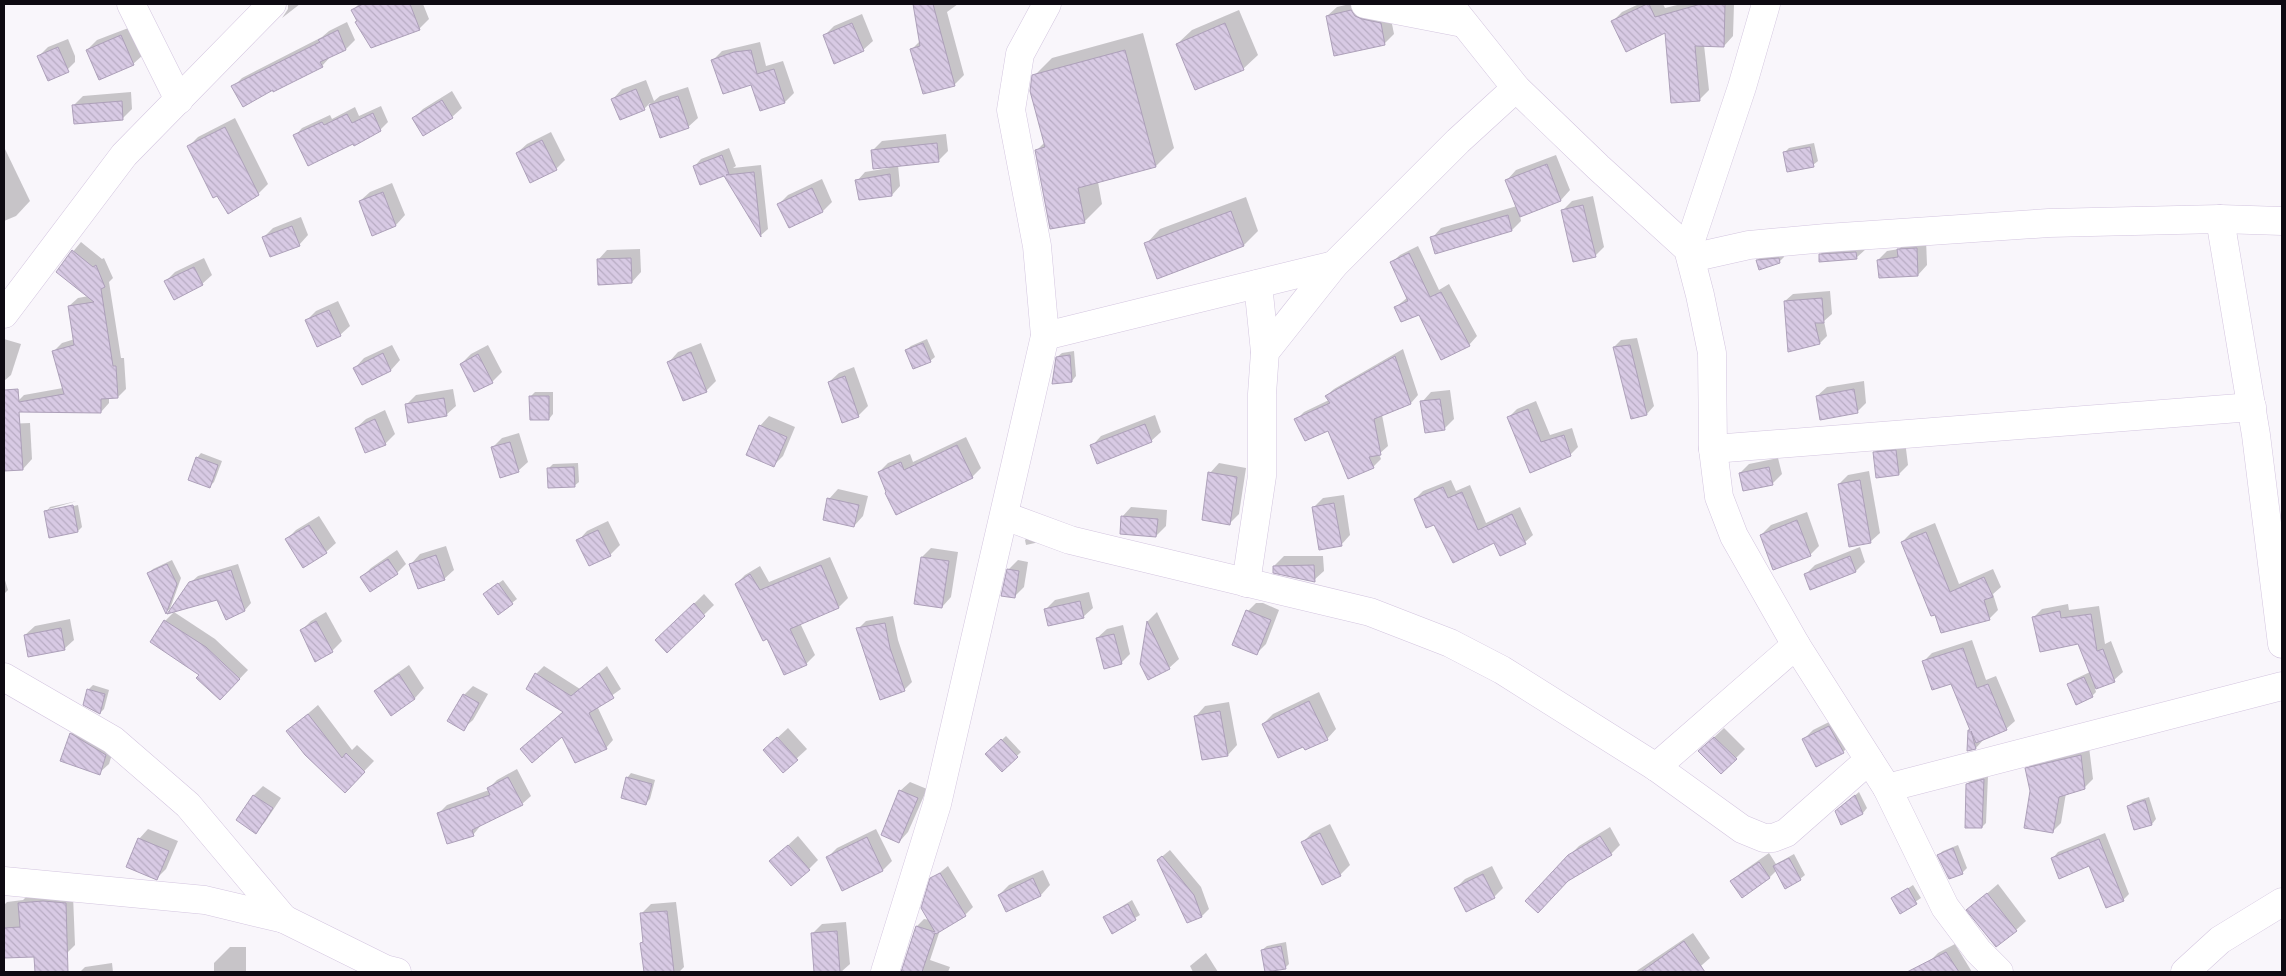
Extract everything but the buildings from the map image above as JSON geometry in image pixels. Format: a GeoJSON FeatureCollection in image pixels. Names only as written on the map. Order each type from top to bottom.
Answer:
{"type":"FeatureCollection","features":[{"type":"Feature","properties":{"kind":"street"},"geometry":{"type":"LineString","coordinates":[[131,4],[178,100]]}},
{"type":"Feature","properties":{"kind":"street"},"geometry":{"type":"LineString","coordinates":[[4,314],[124,155],[272,4]]}},
{"type":"Feature","properties":{"kind":"street"},"geometry":{"type":"LineString","coordinates":[[885,972],[937,804],[1045,336],[1037,246],[1011,110],[1020,54],[1048,4]]}},
{"type":"Feature","properties":{"kind":"street"},"geometry":{"type":"LineString","coordinates":[[1365,4],[1456,13],[1516,88],[1689,254]]}},
{"type":"Feature","properties":{"kind":"street"},"geometry":{"type":"LineString","coordinates":[[1766,4],[1689,254],[1712,353],[1713,449],[1719,496],[1734,536],[1796,645],[1887,788],[1944,907],[1978,951],[1999,972]]}},
{"type":"Feature","properties":{"kind":"street"},"geometry":{"type":"LineString","coordinates":[[1265,352],[1334,265],[1458,142],[1516,88]]}},
{"type":"Feature","properties":{"kind":"street"},"geometry":{"type":"LineString","coordinates":[[1689,254],[1749,245],[1826,238],[2049,223],[2220,219],[2282,221]]}},
{"type":"Feature","properties":{"kind":"street"},"geometry":{"type":"LineString","coordinates":[[2220,219],[2252,407],[2282,644]]}},
{"type":"Feature","properties":{"kind":"street"},"geometry":{"type":"LineString","coordinates":[[1045,336],[1334,265]]}},
{"type":"Feature","properties":{"kind":"street"},"geometry":{"type":"LineString","coordinates":[[1246,583],[1262,476],[1262,394],[1265,352],[1258,284]]}},
{"type":"Feature","properties":{"kind":"street"},"geometry":{"type":"LineString","coordinates":[[1713,449],[2252,407]]}},
{"type":"Feature","properties":{"kind":"street"},"geometry":{"type":"LineString","coordinates":[[1005,516],[1070,540],[1370,612],[1450,643],[1502,670],[1656,767],[1742,829],[1764,838],[1773,838],[1786,833],[1869,760]]}},
{"type":"Feature","properties":{"kind":"street"},"geometry":{"type":"LineString","coordinates":[[1656,767],[1796,645]]}},
{"type":"Feature","properties":{"kind":"street"},"geometry":{"type":"LineString","coordinates":[[4,677],[113,740],[188,805],[284,919]]}},
{"type":"Feature","properties":{"kind":"street"},"geometry":{"type":"LineString","coordinates":[[1887,788],[2282,686]]}},
{"type":"Feature","properties":{"kind":"street"},"geometry":{"type":"LineString","coordinates":[[4,881],[205,900],[284,919],[384,968],[397,972]]}},
{"type":"Feature","properties":{"kind":"street"},"geometry":{"type":"LineString","coordinates":[[2185,972],[2220,940],[2282,902]]}}]}
